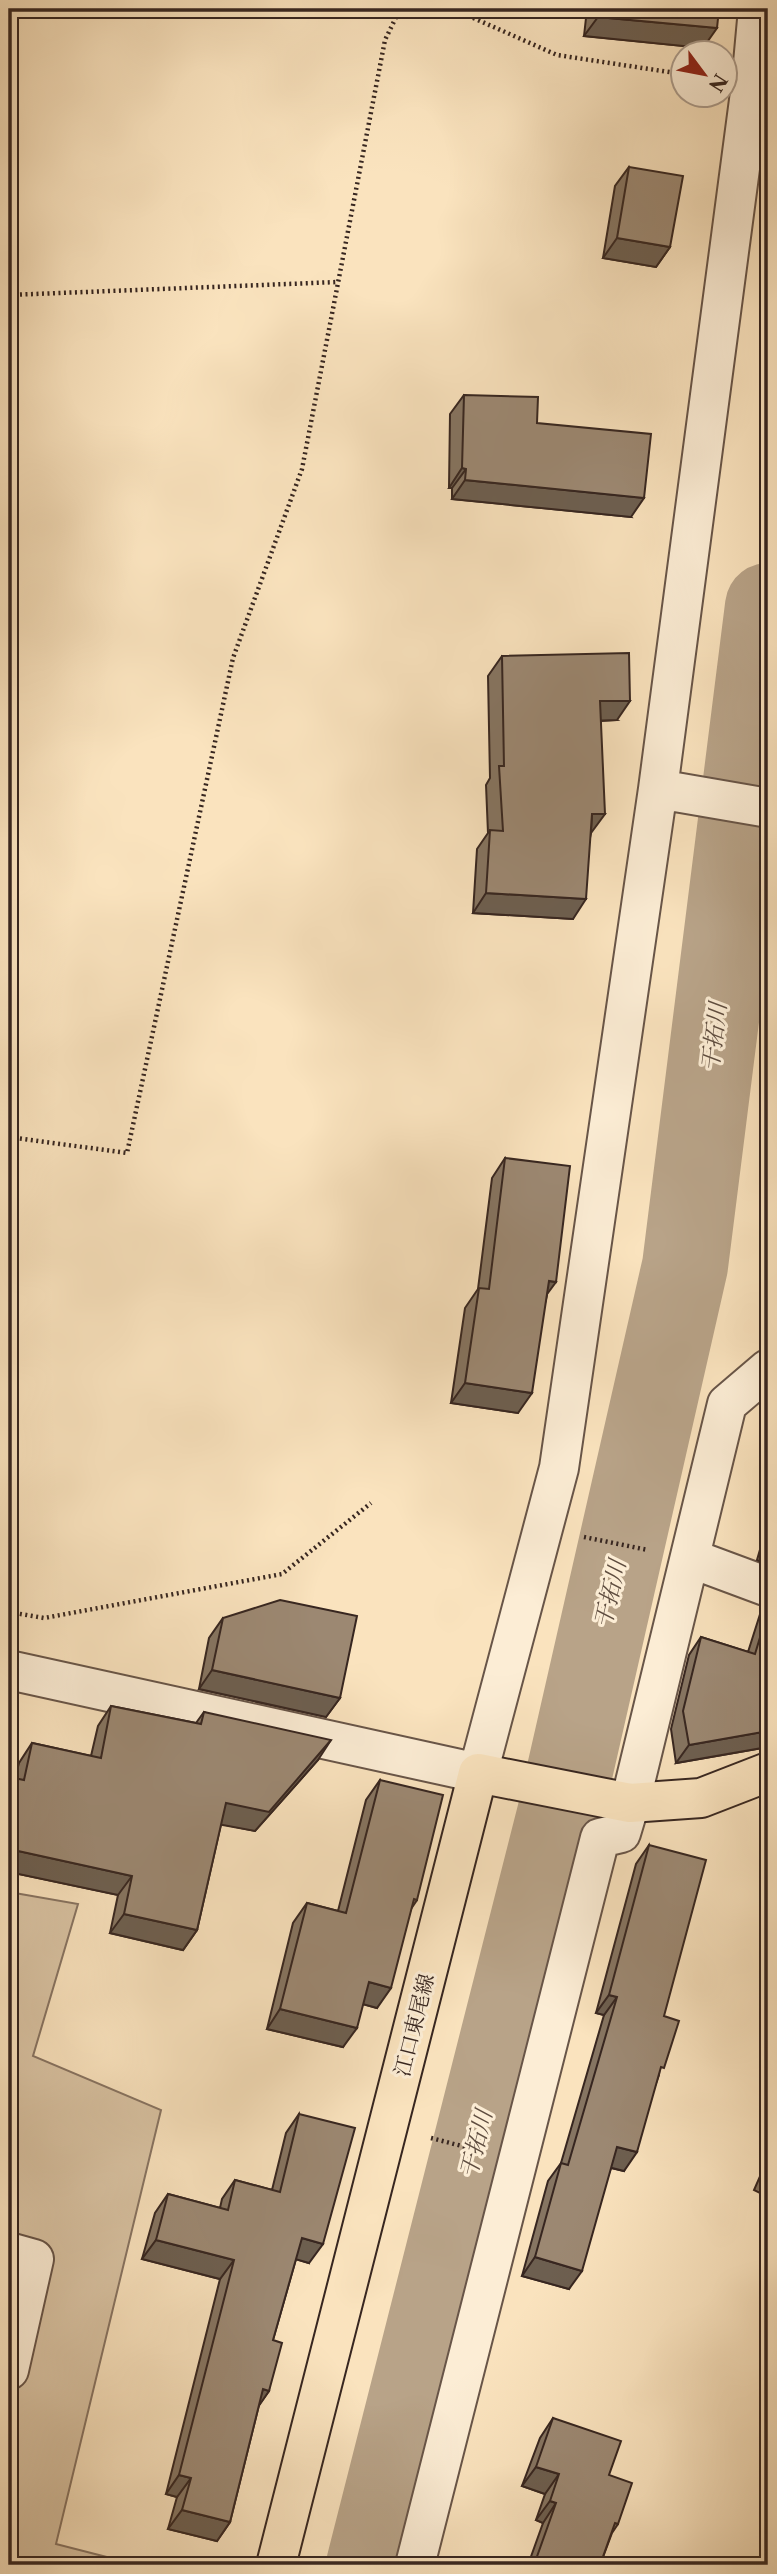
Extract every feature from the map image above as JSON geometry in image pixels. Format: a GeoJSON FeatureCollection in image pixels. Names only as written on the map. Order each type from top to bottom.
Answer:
{"type":"FeatureCollection","features":[{"type":"Feature","properties":{"kind":"main road"},"geometry":{"type":"LineString","coordinates":[[478,1773],[622,1802],[701,1798],[768,1772]]}},
{"type":"Feature","properties":{"kind":"main road","name":"江口東尾線"},"geometry":{"type":"LineString","coordinates":[[276,2565],[478,1773]]}},
{"type":"Feature","properties":{"kind":"street"},"geometry":{"type":"LineString","coordinates":[[9,1670],[478,1773],[559,1468],[658,789],[751,85],[758,9]]}},
{"type":"Feature","properties":{"kind":"street"},"geometry":{"type":"LineString","coordinates":[[658,789],[768,808]]}},
{"type":"Feature","properties":{"kind":"street"},"geometry":{"type":"LineString","coordinates":[[415,2565],[600,1838],[621,1833],[622,1802],[690,1558],[727,1404],[768,1369]]}},
{"type":"Feature","properties":{"kind":"street"},"geometry":{"type":"LineString","coordinates":[[690,1558],[768,1587]]}},
{"type":"Feature","properties":{"kind":"street"},"geometry":{"type":"LineString","coordinates":[[9,2252],[34,2259],[9,2370]]}},
{"type":"Feature","properties":{"kind":"path"},"geometry":{"type":"LineString","coordinates":[[9,1138],[127,1153],[233,658],[302,469],[385,40],[400,9]]}},
{"type":"Feature","properties":{"kind":"path"},"geometry":{"type":"LineString","coordinates":[[453,9],[557,55],[668,72]]}},
{"type":"Feature","properties":{"kind":"path"},"geometry":{"type":"LineString","coordinates":[[9,295],[338,282]]}},
{"type":"Feature","properties":{"kind":"path"},"geometry":{"type":"LineString","coordinates":[[9,1612],[44,1618],[282,1574],[372,1503]]}},
{"type":"Feature","properties":{"kind":"path"},"geometry":{"type":"LineString","coordinates":[[571,1535],[690,1558]]}},
{"type":"Feature","properties":{"kind":"path"},"geometry":{"type":"LineString","coordinates":[[421,2136],[518,2161]]}},
{"type":"Feature","properties":{"kind":"shaded area"},"geometry":{"type":"Polygon","coordinates":[[[9,1892],[78,1904],[33,2056],[161,2110],[56,2544],[138,2565],[9,2565],[9,1892]]]}},
{"type":"Feature","properties":{"kind":"building"},"geometry":{"type":"Polygon","coordinates":[[[599,9],[719,9],[717,28],[598,17],[599,9]]]}},
{"type":"Feature","properties":{"kind":"building"},"geometry":{"type":"Polygon","coordinates":[[[629,167],[683,176],[670,247],[617,238],[629,167]]]}},
{"type":"Feature","properties":{"kind":"building"},"geometry":{"type":"Polygon","coordinates":[[[464,395],[538,397],[537,423],[651,434],[644,498],[465,480],[466,469],[462,468],[464,395]]]}},
{"type":"Feature","properties":{"kind":"building"},"geometry":{"type":"Polygon","coordinates":[[[629,653],[630,701],[600,701],[605,814],[592,814],[586,899],[486,893],[490,830],[503,831],[499,766],[504,766],[502,656],[629,653]]]}},
{"type":"Feature","properties":{"kind":"building"},"geometry":{"type":"Polygon","coordinates":[[[505,1158],[570,1166],[556,1282],[549,1281],[532,1393],[465,1383],[479,1288],[489,1289],[505,1158]]]}},
{"type":"Feature","properties":{"kind":"building"},"geometry":{"type":"Polygon","coordinates":[[[280,1600],[357,1616],[340,1698],[212,1670],[223,1618],[280,1600]]]}},
{"type":"Feature","properties":{"kind":"building"},"geometry":{"type":"Polygon","coordinates":[[[768,1611],[768,1731],[689,1745],[683,1711],[701,1637],[755,1654],[768,1611]]]}},
{"type":"Feature","properties":{"kind":"building"},"geometry":{"type":"Polygon","coordinates":[[[111,1706],[201,1724],[204,1712],[331,1740],[269,1812],[226,1803],[197,1930],[124,1914],[132,1876],[9,1849],[9,1777],[24,1780],[32,1743],[101,1758],[111,1706]]]}},
{"type":"Feature","properties":{"kind":"building"},"geometry":{"type":"Polygon","coordinates":[[[380,1780],[443,1795],[417,1900],[414,1899],[391,1988],[369,1982],[357,2028],[280,2009],[307,1903],[346,1913],[380,1780]]]}},
{"type":"Feature","properties":{"kind":"building"},"geometry":{"type":"Polygon","coordinates":[[[649,1845],[706,1860],[664,2016],[679,2021],[664,2068],[661,2067],[637,2152],[617,2147],[582,2271],[535,2257],[561,2163],[568,2165],[617,1997],[609,1995],[649,1845]]]}},
{"type":"Feature","properties":{"kind":"building"},"geometry":{"type":"Polygon","coordinates":[[[299,2114],[355,2128],[323,2244],[302,2238],[273,2340],[282,2343],[269,2391],[263,2389],[230,2522],[182,2510],[191,2478],[179,2475],[234,2260],[156,2240],[168,2194],[228,2210],[235,2180],[280,2192],[299,2114]]]}},
{"type":"Feature","properties":{"kind":"building"},"geometry":{"type":"Polygon","coordinates":[[[553,2418],[621,2441],[609,2475],[632,2483],[600,2565],[534,2565],[556,2503],[550,2501],[559,2474],[536,2467],[553,2418]]]}},
{"type":"Feature","properties":{"kind":"waterway","name":"干拓川"},"geometry":{"type":"LineString","coordinates":[[369,2565],[560,1814],[685,1266],[768,606]]}},
{"type":"Feature","properties":{"kind":"waterway"},"geometry":{"type":"LineString","coordinates":[[751,754],[768,758]]}}]}
